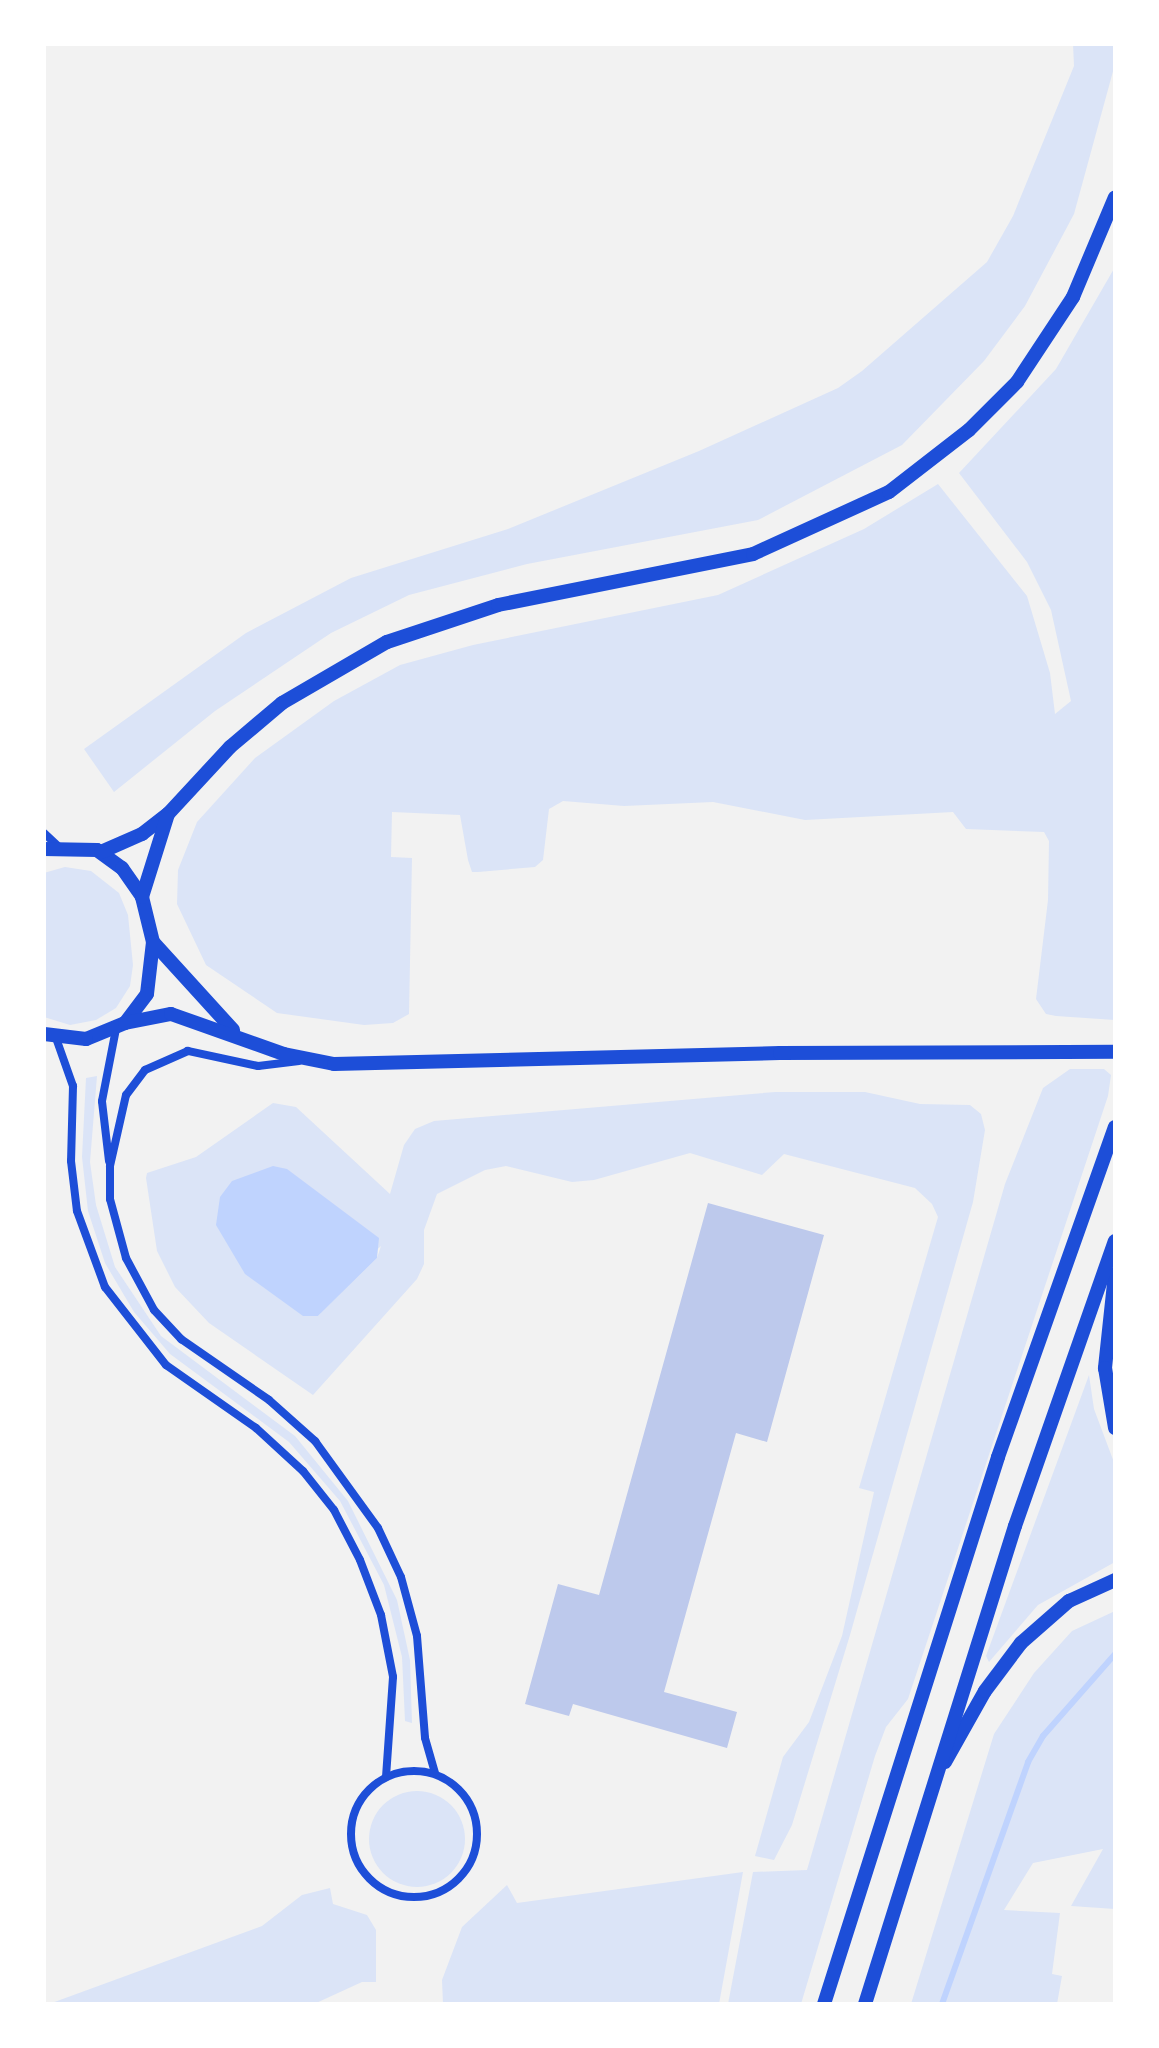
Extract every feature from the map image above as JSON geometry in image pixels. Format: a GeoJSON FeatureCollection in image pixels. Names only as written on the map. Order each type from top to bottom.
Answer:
{"type":"FeatureCollection","features":[{"type":"Feature","properties":{"kind":"main road"},"geometry":{"type":"LineString","coordinates":[[51,847],[101,852],[142,834],[168,814],[230,747],[282,703],[387,642],[498,605],[753,554],[889,492],[969,430],[1017,382],[1073,297],[1115,197]]}},
{"type":"Feature","properties":{"kind":"main road"},"geometry":{"type":"LineString","coordinates":[[142,897],[168,814]]}},
{"type":"Feature","properties":{"kind":"main road"},"geometry":{"type":"LineString","coordinates":[[101,852],[133,880],[142,897],[153,942],[147,994],[121,1026]]}},
{"type":"Feature","properties":{"kind":"main road"},"geometry":{"type":"LineString","coordinates":[[153,942],[182,980],[243,1039]]}},
{"type":"Feature","properties":{"kind":"main road"},"geometry":{"type":"LineString","coordinates":[[50,1036],[86,1039],[121,1026],[171,1014],[309,1060],[362,1065],[780,1053],[1115,1052]]}},
{"type":"Feature","properties":{"kind":"main road"},"geometry":{"type":"LineString","coordinates":[[824,2004],[988,1487],[1113,1132]]}},
{"type":"Feature","properties":{"kind":"main road"},"geometry":{"type":"LineString","coordinates":[[865,2004],[931,1787],[1115,1241]]}},
{"type":"Feature","properties":{"kind":"main road"},"geometry":{"type":"LineString","coordinates":[[1115,1274],[1105,1351],[1115,1428]]}},
{"type":"Feature","properties":{"kind":"main road"},"geometry":{"type":"LineString","coordinates":[[931,1787],[985,1691],[1021,1643],[1069,1601],[1115,1580]]}},
{"type":"Feature","properties":{"kind":"street"},"geometry":{"type":"LineString","coordinates":[[44,833],[51,847]]}},
{"type":"Feature","properties":{"kind":"street"},"geometry":{"type":"LineString","coordinates":[[121,1026],[102,1101],[118,1234],[154,1310],[181,1339],[269,1400],[315,1441],[352,1485],[384,1539],[417,1636],[425,1738],[435,1774]]}},
{"type":"Feature","properties":{"kind":"street"},"geometry":{"type":"LineString","coordinates":[[50,1036],[73,1086],[71,1161],[77,1211],[105,1287],[166,1365],[256,1428],[303,1471],[334,1510],[360,1560],[381,1615],[393,1677],[386,1777]]}},
{"type":"Feature","properties":{"kind":"street"},"geometry":{"type":"LineString","coordinates":[[110,1166],[126,1095],[161,1059],[188,1051],[258,1066],[309,1060]]}},
{"type":"Feature","properties":{"kind":"street"},"geometry":{"type":"LineString","coordinates":[[419,1771],[435,1774],[463,1793],[474,1815],[477,1840],[458,1880],[442,1891],[417,1898],[376,1886],[352,1851],[350,1831],[358,1803],[386,1777],[419,1771]]}},
{"type":"Feature","properties":{"kind":"shaded area"},"geometry":{"type":"Polygon","coordinates":[[[1073,44],[1115,44],[1115,64],[1074,214],[1025,306],[984,361],[902,445],[758,520],[527,564],[409,595],[331,633],[215,711],[114,792],[84,749],[246,633],[351,578],[508,529],[699,451],[838,388],[862,371],[987,262],[1013,216],[1074,66],[1073,44]]]}},
{"type":"Feature","properties":{"kind":"shaded area"},"geometry":{"type":"Polygon","coordinates":[[[1115,267],[1115,1020],[1046,1014],[1036,999],[1048,900],[1049,841],[1044,832],[966,829],[953,812],[805,820],[713,802],[624,806],[563,801],[549,809],[543,860],[535,867],[472,872],[460,815],[392,812],[391,857],[412,858],[409,1014],[393,1023],[364,1025],[277,1013],[206,965],[177,904],[178,870],[197,822],[255,758],[334,701],[400,665],[473,645],[718,595],[864,529],[938,484],[1027,596],[1050,673],[1055,714],[1071,701],[1051,610],[1027,562],[959,473],[1056,369],[1115,267]]]}},
{"type":"Feature","properties":{"kind":"shaded area"},"geometry":{"type":"Polygon","coordinates":[[[65,867],[91,871],[119,893],[128,915],[133,965],[130,986],[116,1008],[96,1020],[70,1025],[44,1017],[44,873],[65,867]]]}},
{"type":"Feature","properties":{"kind":"shaded area"},"geometry":{"type":"Polygon","coordinates":[[[1070,1069],[1104,1069],[1111,1075],[1108,1096],[908,1699],[886,1727],[875,1756],[801,2004],[728,2004],[753,1872],[807,1870],[1005,1184],[1043,1088],[1070,1069]]]}},
{"type":"Feature","properties":{"kind":"shaded area"},"geometry":{"type":"Polygon","coordinates":[[[97,1076],[90,1162],[96,1205],[115,1267],[161,1336],[295,1436],[348,1501],[397,1600],[410,1660],[412,1723],[405,1721],[402,1657],[384,1585],[340,1501],[289,1442],[170,1354],[134,1312],[105,1263],[88,1211],[82,1157],[86,1078],[97,1076]]]}},
{"type":"Feature","properties":{"kind":"shaded area"},"geometry":{"type":"Polygon","coordinates":[[[775,1092],[865,1092],[920,1104],[970,1105],[981,1114],[985,1130],[973,1202],[850,1635],[792,1825],[774,1860],[755,1856],[783,1757],[809,1722],[842,1636],[874,1492],[859,1488],[938,1217],[932,1204],[915,1188],[784,1154],[762,1175],[690,1153],[594,1180],[572,1182],[506,1166],[485,1170],[437,1194],[424,1230],[424,1264],[417,1279],[313,1395],[209,1323],[175,1287],[157,1251],[147,1173],[196,1157],[273,1103],[296,1107],[390,1194],[404,1145],[415,1129],[434,1121],[775,1092]],[[381,1246],[303,1316],[318,1316],[377,1258],[381,1246]]]}},
{"type":"Feature","properties":{"kind":"shaded area"},"geometry":{"type":"Polygon","coordinates":[[[1089,1375],[1094,1409],[1115,1465],[1115,1562],[1038,1605],[989,1662],[986,1656],[1089,1375]]]}},
{"type":"Feature","properties":{"kind":"shaded area"},"geometry":{"type":"Polygon","coordinates":[[[1115,1611],[1115,1909],[1071,1906],[1103,1849],[1033,1863],[1004,1910],[1060,1913],[1052,1974],[1062,1976],[1057,2004],[911,2004],[994,1734],[1034,1673],[1072,1631],[1115,1611]]]}},
{"type":"Feature","properties":{"kind":"shaded area"},"geometry":{"type":"Polygon","coordinates":[[[417,1791],[435,1795],[451,1805],[461,1821],[465,1839],[461,1857],[451,1873],[435,1883],[417,1887],[399,1883],[383,1873],[373,1857],[369,1839],[373,1821],[383,1805],[399,1795],[417,1791]]]}},
{"type":"Feature","properties":{"kind":"shaded area"},"geometry":{"type":"Polygon","coordinates":[[[743,1872],[719,2004],[443,2004],[442,1980],[462,1927],[507,1885],[517,1903],[743,1872]]]}},
{"type":"Feature","properties":{"kind":"shaded area"},"geometry":{"type":"Polygon","coordinates":[[[330,1888],[333,1904],[367,1915],[376,1930],[376,1982],[362,1982],[314,2004],[49,2004],[262,1926],[302,1895],[330,1888]]]}},
{"type":"Feature","properties":{"kind":"water"},"geometry":{"type":"Polygon","coordinates":[[[273,1166],[287,1169],[379,1238],[377,1258],[318,1316],[303,1316],[245,1274],[216,1225],[220,1197],[232,1181],[273,1166]]]}},
{"type":"Feature","properties":{"kind":"building"},"geometry":{"type":"Polygon","coordinates":[[[708,1203],[824,1235],[767,1442],[736,1433],[664,1692],[737,1712],[727,1748],[573,1704],[569,1716],[525,1704],[558,1584],[599,1595],[708,1203]]]}},
{"type":"Feature","properties":{"kind":"waterway"},"geometry":{"type":"LineString","coordinates":[[942,2004],[1028,1762],[1043,1736],[1115,1654]]}}]}
